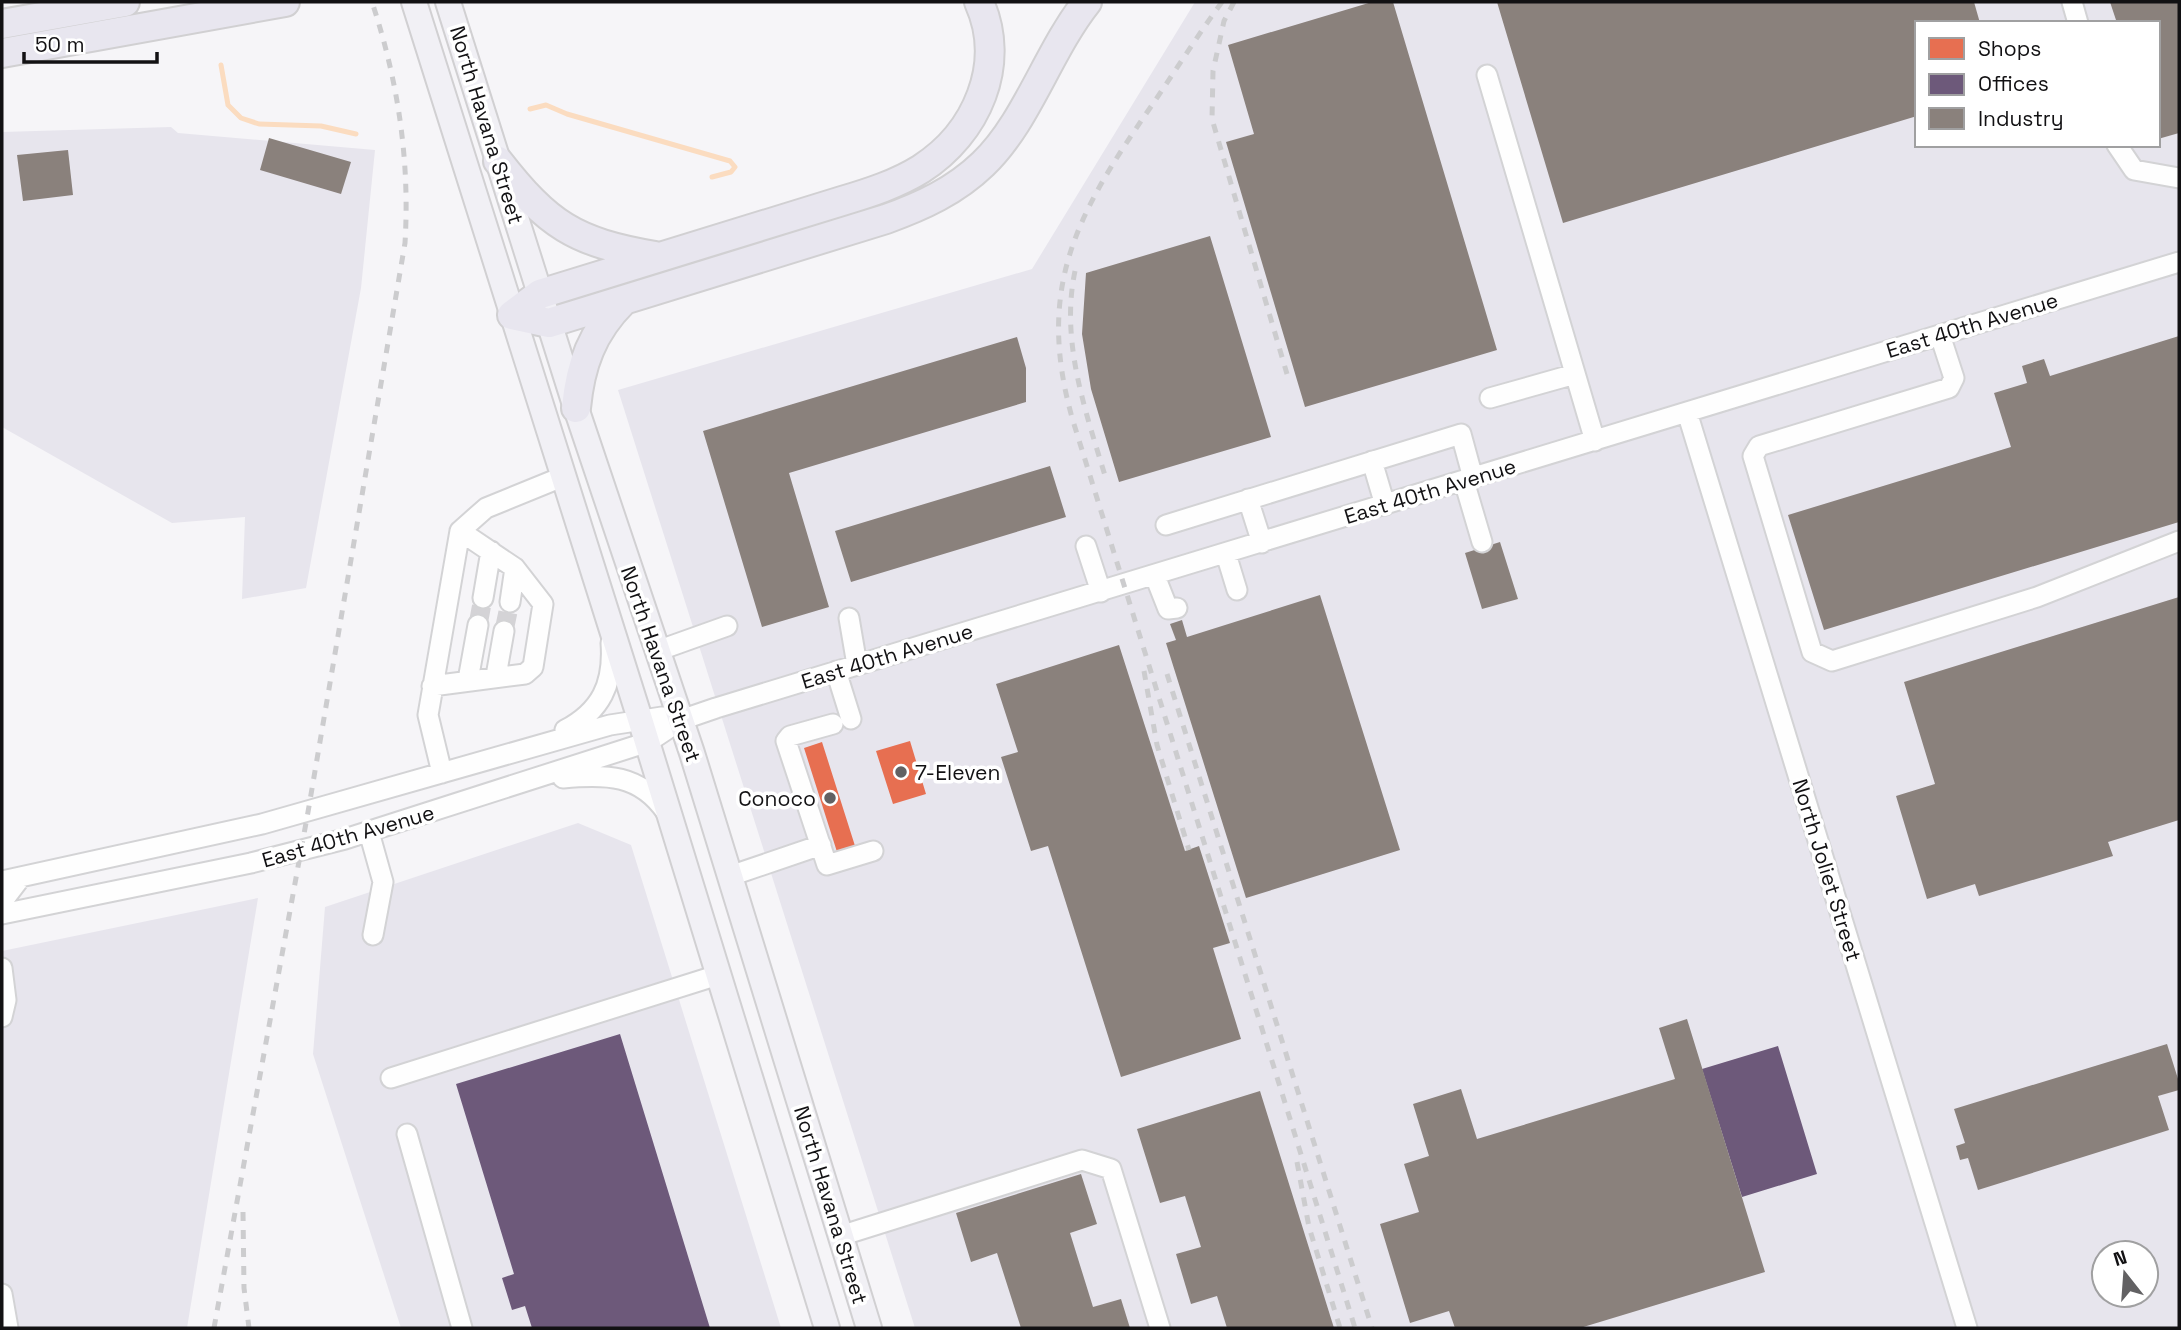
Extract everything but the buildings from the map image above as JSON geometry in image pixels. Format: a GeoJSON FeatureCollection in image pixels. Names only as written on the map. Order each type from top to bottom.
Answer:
{"type":"FeatureCollection","features":[{"type":"Feature","properties":{"kind":"highway"},"geometry":{"type":"LineString","coordinates":[[2,24],[125,2]]}},
{"type":"Feature","properties":{"kind":"highway"},"geometry":{"type":"LineString","coordinates":[[2,53],[285,2]]}},
{"type":"Feature","properties":{"kind":"highway"},"geometry":{"type":"LineString","coordinates":[[512,315],[540,294],[867,193],[906,178],[936,158],[962,131],[975,112],[986,83],[991,51],[990,32],[979,2]]}},
{"type":"Feature","properties":{"kind":"highway"},"geometry":{"type":"LineString","coordinates":[[512,315],[549,323],[918,208],[959,185],[985,163],[1005,136],[1072,20],[1087,2]]}},
{"type":"Feature","properties":{"kind":"highway"},"geometry":{"type":"LineString","coordinates":[[498,161],[528,198],[565,230],[601,245],[658,257]]}},
{"type":"Feature","properties":{"kind":"highway"},"geometry":{"type":"LineString","coordinates":[[576,408],[579,379],[587,353],[604,323],[623,301]]}},
{"type":"Feature","properties":{"kind":"main road","name":"North Havana Street"},"geometry":{"type":"LineString","coordinates":[[414,2],[562,477],[609,617],[827,1328]]}},
{"type":"Feature","properties":{"kind":"main road","name":"North Havana Street"},"geometry":{"type":"LineString","coordinates":[[449,2],[576,408],[681,720],[869,1328]]}},
{"type":"Feature","properties":{"kind":"street"},"geometry":{"type":"LineString","coordinates":[[2072,2],[2077,21]]}},
{"type":"Feature","properties":{"kind":"street"},"geometry":{"type":"LineString","coordinates":[[1487,75],[1595,440]]}},
{"type":"Feature","properties":{"kind":"street"},"geometry":{"type":"LineString","coordinates":[[2118,147],[2134,170],[2179,178]]}},
{"type":"Feature","properties":{"kind":"street","name":"East 40th Avenue"},"geometry":{"type":"LineString","coordinates":[[2,914],[251,863],[369,832],[531,781],[644,731],[662,717],[681,720],[2179,262]]}},
{"type":"Feature","properties":{"kind":"street"},"geometry":{"type":"LineString","coordinates":[[1940,335],[1954,378],[1949,388],[1759,446],[1754,456],[1812,652],[1832,661],[2037,597],[2179,541]]}},
{"type":"Feature","properties":{"kind":"street"},"geometry":{"type":"LineString","coordinates":[[1490,398],[1575,374]]}},
{"type":"Feature","properties":{"kind":"street","name":"North Joliet Street"},"geometry":{"type":"LineString","coordinates":[[1688,412],[1967,1328]]}},
{"type":"Feature","properties":{"kind":"street"},"geometry":{"type":"LineString","coordinates":[[1166,525],[1461,434],[1482,542]]}},
{"type":"Feature","properties":{"kind":"street"},"geometry":{"type":"LineString","coordinates":[[1372,461],[1385,505]]}},
{"type":"Feature","properties":{"kind":"street"},"geometry":{"type":"LineString","coordinates":[[442,773],[428,715],[460,531],[486,508],[562,477]]}},
{"type":"Feature","properties":{"kind":"street"},"geometry":{"type":"LineString","coordinates":[[1248,499],[1262,542]]}},
{"type":"Feature","properties":{"kind":"street"},"geometry":{"type":"LineString","coordinates":[[432,686],[524,674],[533,667],[544,610],[541,600],[515,568],[460,531]]}},
{"type":"Feature","properties":{"kind":"street"},"geometry":{"type":"LineString","coordinates":[[1086,546],[1101,592]]}},
{"type":"Feature","properties":{"kind":"street"},"geometry":{"type":"LineString","coordinates":[[483,598],[491,551]]}},
{"type":"Feature","properties":{"kind":"street"},"geometry":{"type":"LineString","coordinates":[[1226,554],[1237,590]]}},
{"type":"Feature","properties":{"kind":"street"},"geometry":{"type":"LineString","coordinates":[[510,602],[515,568]]}},
{"type":"Feature","properties":{"kind":"street"},"geometry":{"type":"LineString","coordinates":[[1155,576],[1168,609],[1177,608]]}},
{"type":"Feature","properties":{"kind":"street"},"geometry":{"type":"LineString","coordinates":[[536,744],[580,722],[599,704],[609,682],[611,668],[609,617]]}},
{"type":"Feature","properties":{"kind":"street"},"geometry":{"type":"LineString","coordinates":[[849,618],[857,665]]}},
{"type":"Feature","properties":{"kind":"street"},"geometry":{"type":"LineString","coordinates":[[468,680],[478,625]]}},
{"type":"Feature","properties":{"kind":"street"},"geometry":{"type":"LineString","coordinates":[[657,651],[727,625]]}},
{"type":"Feature","properties":{"kind":"street"},"geometry":{"type":"LineString","coordinates":[[496,676],[504,631]]}},
{"type":"Feature","properties":{"kind":"street"},"geometry":{"type":"LineString","coordinates":[[835,671],[842,721],[790,736],[786,741],[829,865],[873,851]]}},
{"type":"Feature","properties":{"kind":"street","name":"East 40th Avenue"},"geometry":{"type":"LineString","coordinates":[[2,881],[262,824],[536,744],[644,731]]}},
{"type":"Feature","properties":{"kind":"street"},"geometry":{"type":"LineString","coordinates":[[531,781],[592,776],[621,778],[643,786],[671,819]]}},
{"type":"Feature","properties":{"kind":"street"},"geometry":{"type":"LineString","coordinates":[[369,832],[383,882],[373,935]]}},
{"type":"Feature","properties":{"kind":"street"},"geometry":{"type":"LineString","coordinates":[[730,876],[821,845]]}},
{"type":"Feature","properties":{"kind":"street"},"geometry":{"type":"LineString","coordinates":[[2,902],[21,877]]}},
{"type":"Feature","properties":{"kind":"street"},"geometry":{"type":"LineString","coordinates":[[21,877],[28,909]]}},
{"type":"Feature","properties":{"kind":"street"},"geometry":{"type":"LineString","coordinates":[[2,968],[6,1000],[2,1017]]}},
{"type":"Feature","properties":{"kind":"street"},"geometry":{"type":"LineString","coordinates":[[391,1078],[718,975]]}},
{"type":"Feature","properties":{"kind":"street"},"geometry":{"type":"LineString","coordinates":[[407,1134],[463,1328]]}},
{"type":"Feature","properties":{"kind":"street"},"geometry":{"type":"LineString","coordinates":[[840,1236],[1082,1160],[1111,1169],[1160,1328]]}},
{"type":"Feature","properties":{"kind":"street"},"geometry":{"type":"LineString","coordinates":[[2,1294],[8,1328]]}},
{"type":"Feature","properties":{"kind":"shaded area"},"geometry":{"type":"Polygon","coordinates":[[[1195,2],[2179,2],[2179,1328],[915,1328],[618,390],[1032,269],[1195,2]]]}},
{"type":"Feature","properties":{"kind":"shaded area"},"geometry":{"type":"Polygon","coordinates":[[[171,127],[178,133],[375,150],[361,288],[306,588],[242,599],[245,517],[172,523],[2,427],[2,132],[171,127]]]}},
{"type":"Feature","properties":{"kind":"shaded area"},"geometry":{"type":"Polygon","coordinates":[[[578,823],[631,845],[781,1328],[401,1328],[313,1054],[325,907],[578,823]]]}},
{"type":"Feature","properties":{"kind":"shaded area"},"geometry":{"type":"Polygon","coordinates":[[[258,898],[187,1328],[2,1328],[2,951],[258,898]]]}},
{"type":"Feature","properties":{"kind":"waterway"},"geometry":{"type":"LineString","coordinates":[[221,65],[228,105],[241,118],[259,124],[321,126],[356,134]]}},
{"type":"Feature","properties":{"kind":"waterway"},"geometry":{"type":"LineString","coordinates":[[530,109],[546,105],[567,114],[730,161],[735,167],[731,172],[712,177]]}},
{"type":"Feature","properties":{"kind":"tunnel"},"geometry":{"type":"LineString","coordinates":[[478,625],[483,598]]}},
{"type":"Feature","properties":{"kind":"tunnel"},"geometry":{"type":"LineString","coordinates":[[504,631],[510,602]]}},
{"type":"Feature","properties":{"kind":"railway"},"geometry":{"type":"LineString","coordinates":[[214,1328],[308,812],[405,243],[406,181],[400,121],[389,61],[372,2]]}},
{"type":"Feature","properties":{"kind":"railway"},"geometry":{"type":"LineString","coordinates":[[1222,2],[1124,147],[1101,183],[1083,219],[1061,292],[1059,331],[1062,374],[1073,421],[1355,1328]]}},
{"type":"Feature","properties":{"kind":"railway"},"geometry":{"type":"LineString","coordinates":[[1234,2],[1224,21],[1213,71],[1212,119],[1287,374]]}},
{"type":"Feature","properties":{"kind":"railway"},"geometry":{"type":"LineString","coordinates":[[1075,271],[1071,298],[1073,350],[1083,402],[1106,479]]}},
{"type":"Feature","properties":{"kind":"railway"},"geometry":{"type":"LineString","coordinates":[[1144,671],[1157,745],[1189,850]]}},
{"type":"Feature","properties":{"kind":"railway"},"geometry":{"type":"LineString","coordinates":[[1167,674],[1372,1328]]}},
{"type":"Feature","properties":{"kind":"railway"},"geometry":{"type":"LineString","coordinates":[[1297,1162],[1309,1227],[1340,1328]]}},
{"type":"Feature","properties":{"kind":"railway"},"geometry":{"type":"LineString","coordinates":[[243,1212],[244,1288],[249,1328]]}},
{"type":"Feature","properties":{"kind":"place","name":"7-Eleven"},"geometry":{"type":"Point","coordinates":[901,772]}},
{"type":"Feature","properties":{"kind":"place","name":"Conoco"},"geometry":{"type":"Point","coordinates":[830,798]}}]}
